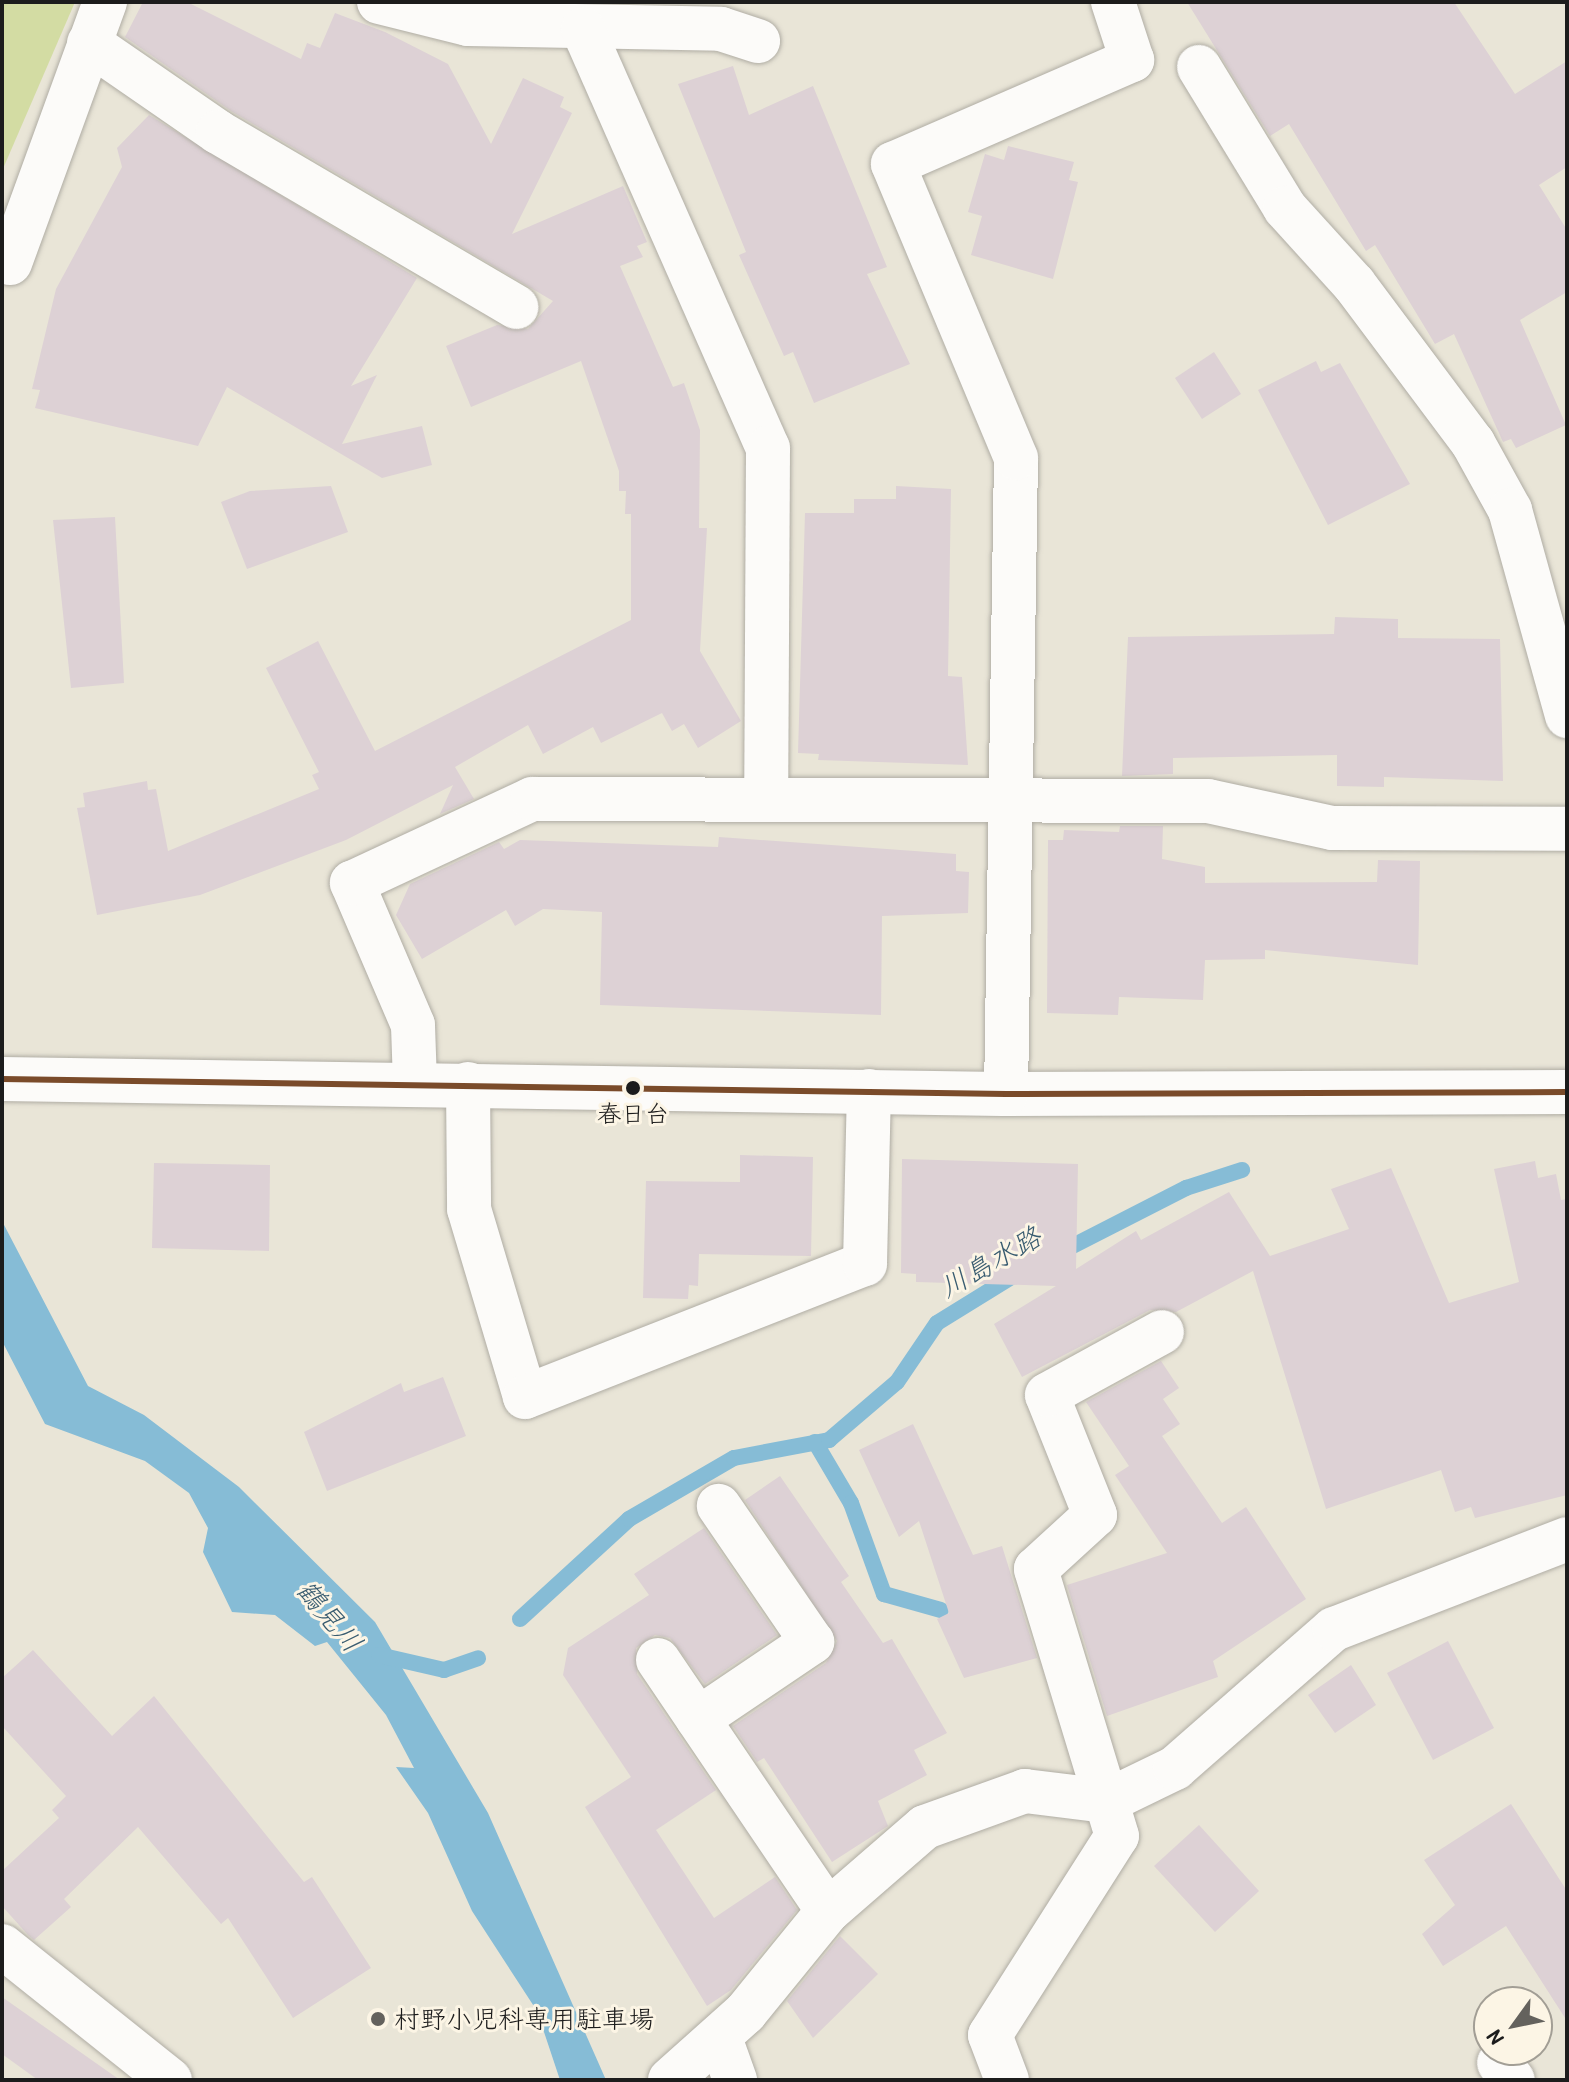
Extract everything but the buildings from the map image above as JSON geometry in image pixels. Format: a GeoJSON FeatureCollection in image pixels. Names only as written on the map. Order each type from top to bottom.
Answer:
{"type":"FeatureCollection","features":[{"type":"Feature","properties":{"kind":"street"},"geometry":{"type":"LineString","coordinates":[[10,263],[105,2]]}},
{"type":"Feature","properties":{"kind":"street"},"geometry":{"type":"LineString","coordinates":[[379,2],[468,24],[583,29],[721,29],[758,41]]}},
{"type":"Feature","properties":{"kind":"street"},"geometry":{"type":"LineString","coordinates":[[1006,1094],[1014,801],[1016,458],[893,164],[1132,60],[1113,2]]}},
{"type":"Feature","properties":{"kind":"street"},"geometry":{"type":"LineString","coordinates":[[583,29],[768,448],[766,800]]}},
{"type":"Feature","properties":{"kind":"street"},"geometry":{"type":"LineString","coordinates":[[89,43],[218,132],[516,307]]}},
{"type":"Feature","properties":{"kind":"street"},"geometry":{"type":"LineString","coordinates":[[1199,67],[1285,208],[1354,284],[1473,443],[1510,510],[1567,716]]}},
{"type":"Feature","properties":{"kind":"street"},"geometry":{"type":"LineString","coordinates":[[415,1083],[413,1025],[352,883],[532,799],[1208,801],[1332,828],[1567,829]]}},
{"type":"Feature","properties":{"kind":"street"},"geometry":{"type":"LineString","coordinates":[[2,1079],[1006,1094],[1567,1092]]}},
{"type":"Feature","properties":{"kind":"street"},"geometry":{"type":"LineString","coordinates":[[468,1084],[469,1209],[525,1397],[865,1264],[869,1091]]}},
{"type":"Feature","properties":{"kind":"street"},"geometry":{"type":"LineString","coordinates":[[1007,2080],[990,2035],[1117,1836],[1036,1569],[1095,1515],[1047,1395],[1162,1332]]}},
{"type":"Feature","properties":{"kind":"street"},"geometry":{"type":"LineString","coordinates":[[698,1719],[812,1642],[719,1506]]}},
{"type":"Feature","properties":{"kind":"street"},"geometry":{"type":"LineString","coordinates":[[670,2080],[720,2038],[828,1911],[892,1852],[963,1808],[1025,1791],[1107,1801],[1175,1768],[1334,1629],[1567,1539]]}},
{"type":"Feature","properties":{"kind":"street"},"geometry":{"type":"LineString","coordinates":[[658,1660],[828,1911]]}},
{"type":"Feature","properties":{"kind":"street"},"geometry":{"type":"LineString","coordinates":[[2,1946],[170,2080]]}},
{"type":"Feature","properties":{"kind":"street"},"geometry":{"type":"LineString","coordinates":[[720,2038],[735,2080]]}},
{"type":"Feature","properties":{"kind":"green space"},"geometry":{"type":"Polygon","coordinates":[[[2,2],[75,2],[2,171],[2,2]]]}},
{"type":"Feature","properties":{"kind":"water","name":"鶴見川"},"geometry":{"type":"Polygon","coordinates":[[[2,1221],[88,1386],[144,1415],[239,1487],[375,1622],[488,1813],[606,2080],[560,2080],[537,2011],[472,1911],[428,1813],[396,1767],[414,1768],[386,1715],[327,1642],[315,1646],[275,1615],[232,1612],[203,1552],[208,1528],[189,1493],[145,1461],[45,1424],[2,1341],[2,1221]]]}},
{"type":"Feature","properties":{"kind":"waterway","name":"川島水路"},"geometry":{"type":"LineString","coordinates":[[1059,1253],[1186,1188],[1242,1170]]}},
{"type":"Feature","properties":{"kind":"waterway","name":"川島水路"},"geometry":{"type":"LineString","coordinates":[[520,1619],[629,1519],[734,1458],[829,1440],[897,1382],[937,1323],[1013,1276]]}},
{"type":"Feature","properties":{"kind":"waterway"},"geometry":{"type":"LineString","coordinates":[[815,1442],[851,1503],[884,1594],[941,1610]]}},
{"type":"Feature","properties":{"kind":"waterway","name":"川島水路"},"geometry":{"type":"LineString","coordinates":[[379,1655],[444,1670],[478,1658]]}},
{"type":"Feature","properties":{"kind":"transit line"},"geometry":{"type":"LineString","coordinates":[[2,1079],[1006,1094],[1567,1092]]}},
{"type":"Feature","properties":{"kind":"place","name":"春日台"},"geometry":{"type":"Point","coordinates":[633,1088]}},
{"type":"Feature","properties":{"kind":"place","name":"村野小児科専用駐車場"},"geometry":{"type":"Point","coordinates":[378,2019]}}]}
